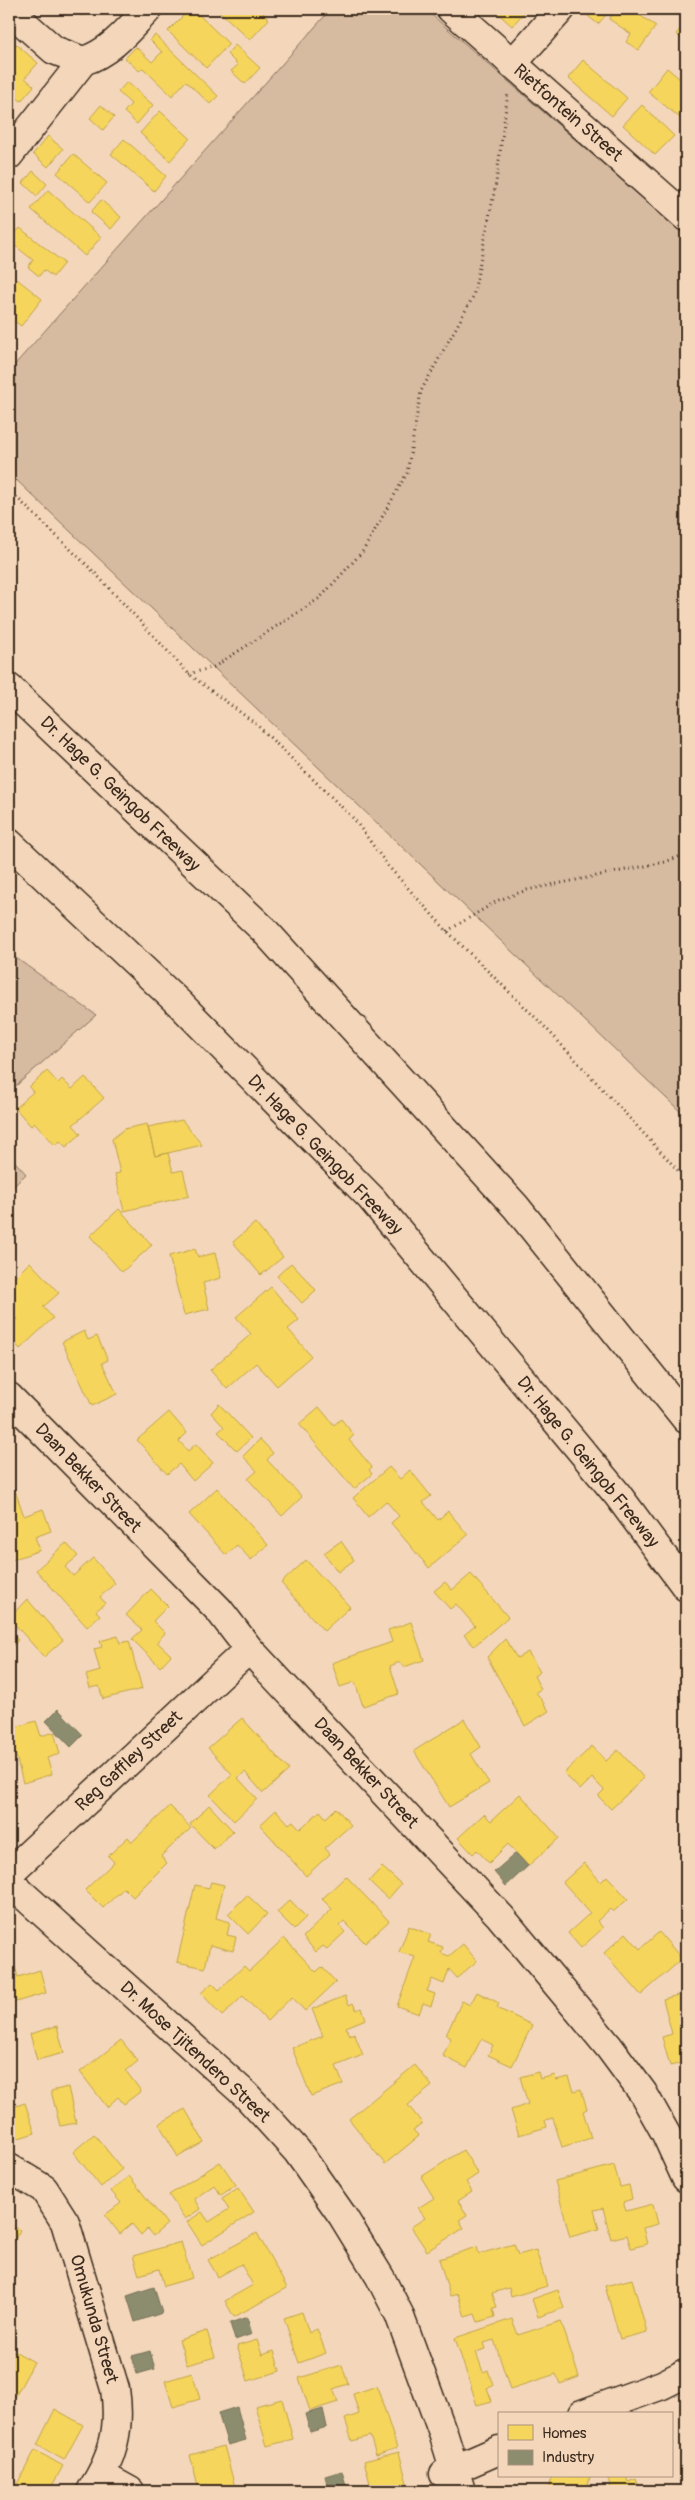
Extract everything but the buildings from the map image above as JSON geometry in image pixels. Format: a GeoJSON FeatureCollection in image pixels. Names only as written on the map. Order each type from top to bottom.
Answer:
{"type":"FeatureCollection","features":[{"type":"Feature","properties":{"kind":"main road"},"geometry":{"type":"LineString","coordinates":[[9,155],[83,61],[108,48],[148,9]]}},
{"type":"Feature","properties":{"kind":"main road","name":"Rietfontein Street"},"geometry":{"type":"LineString","coordinates":[[451,9],[512,64],[682,205]]}},
{"type":"Feature","properties":{"kind":"main road"},"geometry":{"type":"LineString","coordinates":[[512,64],[561,9]]}},
{"type":"Feature","properties":{"kind":"main road"},"geometry":{"type":"LineString","coordinates":[[9,10],[54,50],[83,61]]}},
{"type":"Feature","properties":{"kind":"main road","name":"Dr. Hage G. Geingob Freeway"},"geometry":{"type":"LineString","coordinates":[[9,688],[264,930],[516,1207],[686,1419]]}},
{"type":"Feature","properties":{"kind":"main road","name":"Dr. Hage G. Geingob Freeway"},"geometry":{"type":"LineString","coordinates":[[9,843],[180,1005],[371,1198],[617,1494],[686,1587]]}},
{"type":"Feature","properties":{"kind":"main road"},"geometry":{"type":"LineString","coordinates":[[9,848],[33,866]]}},
{"type":"Feature","properties":{"kind":"main road","name":"Daan Bekker Street"},"geometry":{"type":"LineString","coordinates":[[9,1397],[219,1610],[250,1649],[500,1916],[610,2047],[643,2093],[666,2134],[686,2178]]}},
{"type":"Feature","properties":{"kind":"main road","name":"Reg Gaffley Street"},"geometry":{"type":"LineString","coordinates":[[9,1873],[250,1649]]}},
{"type":"Feature","properties":{"kind":"main road","name":"Dr. Mose Tjitendero Street"},"geometry":{"type":"LineString","coordinates":[[9,1882],[246,2095],[297,2151],[342,2215],[380,2276],[399,2314],[432,2405],[452,2481]]}},
{"type":"Feature","properties":{"kind":"main road","name":"Omukunda Street"},"geometry":{"type":"LineString","coordinates":[[9,2168],[44,2189],[65,2222],[115,2389],[118,2413],[115,2438],[96,2483]]}},
{"type":"Feature","properties":{"kind":"main road"},"geometry":{"type":"LineString","coordinates":[[588,2412],[662,2385],[686,2373]]}},
{"type":"Feature","properties":{"kind":"main road"},"geometry":{"type":"LineString","coordinates":[[452,2481],[498,2451]]}},
{"type":"Feature","properties":{"kind":"main road"},"geometry":{"type":"LineString","coordinates":[[96,2483],[130,2491]]}},
{"type":"Feature","properties":{"kind":"path"},"geometry":{"type":"LineString","coordinates":[[189,674],[214,667],[320,598],[363,551],[407,473],[421,391],[473,297],[496,183],[512,64]]}},
{"type":"Feature","properties":{"kind":"path"},"geometry":{"type":"LineString","coordinates":[[9,490],[95,573],[189,674],[256,724],[354,819],[388,866],[447,931],[544,1026],[686,1179]]}},
{"type":"Feature","properties":{"kind":"path"},"geometry":{"type":"LineString","coordinates":[[447,931],[499,900],[528,890],[665,862],[686,854]]}},
{"type":"Feature","properties":{"kind":"shaded area"},"geometry":{"type":"Polygon","coordinates":[[[331,9],[425,9],[686,236],[686,1117],[9,473],[9,371],[331,9]]]}},
{"type":"Feature","properties":{"kind":"shaded area"},"geometry":{"type":"Polygon","coordinates":[[[9,953],[96,1015],[9,1092],[9,953]]]}},
{"type":"Feature","properties":{"kind":"shaded area"},"geometry":{"type":"Polygon","coordinates":[[[9,1155],[26,1174],[9,1191],[9,1155]]]}}]}
